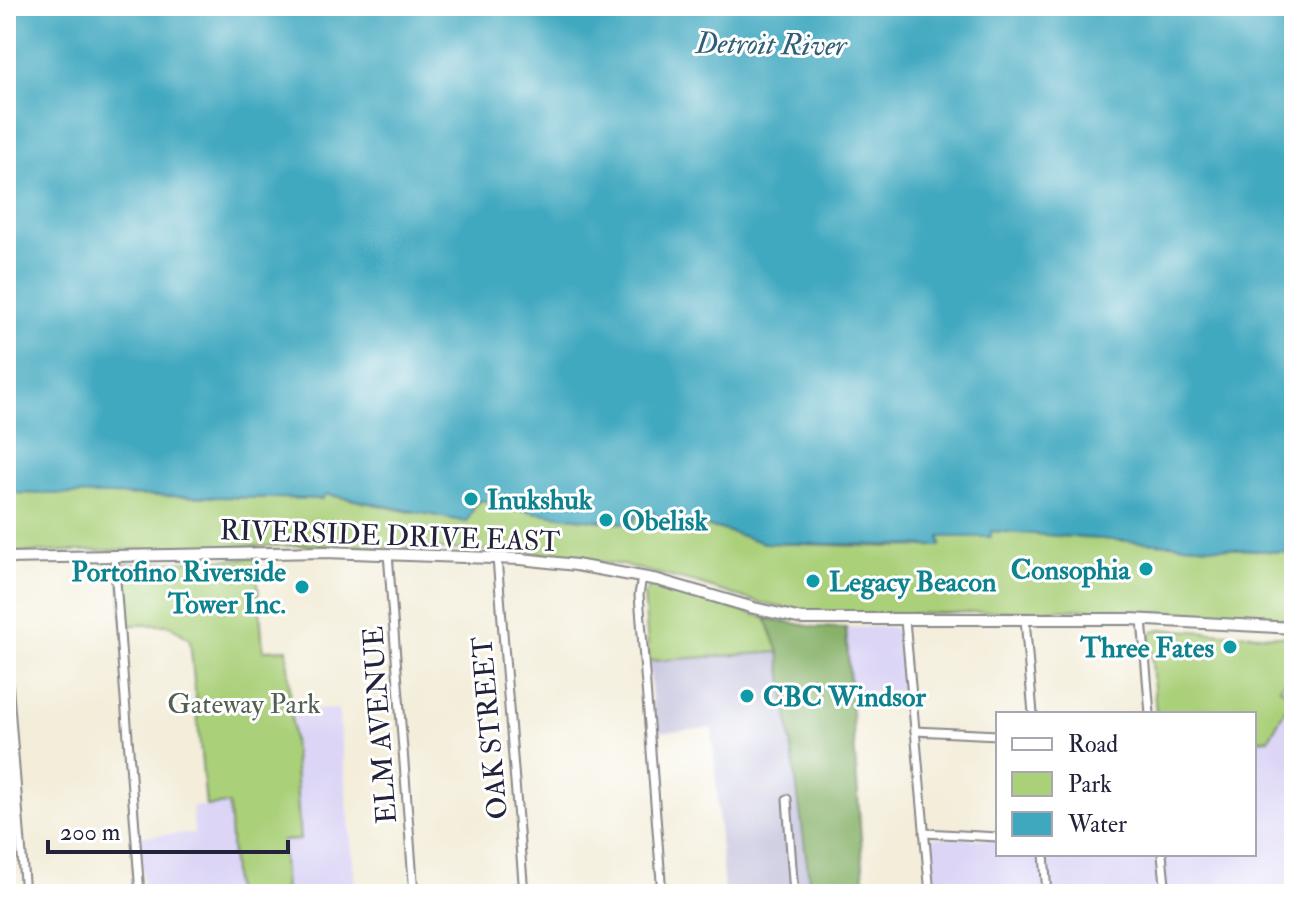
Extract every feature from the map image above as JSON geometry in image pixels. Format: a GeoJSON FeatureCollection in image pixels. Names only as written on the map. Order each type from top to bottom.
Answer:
{"type":"FeatureCollection","features":[{"type":"Feature","properties":{"kind":"main road","name":"RIVERSIDE DRIVE EAST"},"geometry":{"type":"LineString","coordinates":[[6,558],[239,552],[388,553],[497,558],[552,562],[642,577],[802,619],[1142,619],[1294,628]]}},
{"type":"Feature","properties":{"kind":"street","name":"ELM AVENUE"},"geometry":{"type":"LineString","coordinates":[[388,553],[414,894]]}},
{"type":"Feature","properties":{"kind":"street"},"geometry":{"type":"LineString","coordinates":[[114,555],[140,894]]}},
{"type":"Feature","properties":{"kind":"street","name":"OAK STREET"},"geometry":{"type":"LineString","coordinates":[[497,558],[524,894]]}},
{"type":"Feature","properties":{"kind":"street"},"geometry":{"type":"LineString","coordinates":[[642,577],[639,595],[662,894]]}},
{"type":"Feature","properties":{"kind":"street"},"geometry":{"type":"LineString","coordinates":[[1025,619],[1033,712]]}},
{"type":"Feature","properties":{"kind":"street"},"geometry":{"type":"LineString","coordinates":[[1142,619],[1150,712]]}},
{"type":"Feature","properties":{"kind":"street"},"geometry":{"type":"LineString","coordinates":[[905,620],[930,894]]}},
{"type":"Feature","properties":{"kind":"street"},"geometry":{"type":"LineString","coordinates":[[6,655],[25,894]]}},
{"type":"Feature","properties":{"kind":"street"},"geometry":{"type":"LineString","coordinates":[[915,731],[996,735]]}},
{"type":"Feature","properties":{"kind":"street"},"geometry":{"type":"LineString","coordinates":[[787,799],[794,894]]}},
{"type":"Feature","properties":{"kind":"street"},"geometry":{"type":"LineString","coordinates":[[924,833],[996,837]]}},
{"type":"Feature","properties":{"kind":"street"},"geometry":{"type":"LineString","coordinates":[[1044,856],[1047,894]]}},
{"type":"Feature","properties":{"kind":"street"},"geometry":{"type":"LineString","coordinates":[[1162,856],[1166,894]]}},
{"type":"Feature","properties":{"kind":"shaded area"},"geometry":{"type":"Polygon","coordinates":[[[891,627],[901,634],[906,691],[851,691],[846,628],[891,627]]]}},
{"type":"Feature","properties":{"kind":"shaded area"},"geometry":{"type":"Polygon","coordinates":[[[779,652],[811,894],[724,894],[712,728],[655,732],[649,661],[779,652]]]}},
{"type":"Feature","properties":{"kind":"shaded area"},"geometry":{"type":"Polygon","coordinates":[[[1294,663],[1294,894],[935,894],[929,837],[996,840],[996,856],[1256,856],[1256,740],[1269,739],[1288,707],[1290,695],[1279,688],[1294,663]]]}},
{"type":"Feature","properties":{"kind":"shaded area"},"geometry":{"type":"Polygon","coordinates":[[[338,709],[356,894],[285,894],[282,841],[300,839],[293,710],[338,709]]]}},
{"type":"Feature","properties":{"kind":"shaded area"},"geometry":{"type":"Polygon","coordinates":[[[229,804],[234,894],[144,894],[140,836],[194,833],[192,807],[229,804]]]}},
{"type":"Feature","properties":{"kind":"shaded area"},"geometry":{"type":"Polygon","coordinates":[[[517,881],[518,894],[404,894],[405,884],[517,881]]]}},
{"type":"Feature","properties":{"kind":"green space"},"geometry":{"type":"Polygon","coordinates":[[[6,493],[323,499],[324,494],[409,512],[474,507],[482,500],[538,513],[632,524],[638,510],[655,512],[654,517],[720,529],[764,543],[941,546],[940,537],[991,537],[990,531],[1294,553],[1294,620],[1086,609],[844,616],[760,603],[622,565],[529,552],[307,545],[6,553],[6,493]]]}},
{"type":"Feature","properties":{"kind":"green space","name":"Gateway Park"},"geometry":{"type":"Polygon","coordinates":[[[256,558],[263,650],[287,649],[300,840],[282,841],[285,894],[234,894],[229,804],[206,806],[190,640],[170,625],[123,625],[119,568],[122,564],[256,558]]]}},
{"type":"Feature","properties":{"kind":"green space"},"geometry":{"type":"Polygon","coordinates":[[[655,586],[766,618],[779,652],[649,661],[644,595],[655,586]]]}},
{"type":"Feature","properties":{"kind":"green space"},"geometry":{"type":"Polygon","coordinates":[[[766,618],[814,627],[846,628],[865,894],[811,894],[779,652],[766,618]]]}},
{"type":"Feature","properties":{"kind":"green space"},"geometry":{"type":"Polygon","coordinates":[[[1153,631],[1294,637],[1294,663],[1280,688],[1293,695],[1269,739],[1256,740],[1256,712],[1156,712],[1150,638],[1153,631]]]}},
{"type":"Feature","properties":{"kind":"water","name":"Detroit River"},"geometry":{"type":"Polygon","coordinates":[[[6,6],[1294,6],[1294,553],[991,531],[991,537],[940,537],[941,546],[764,543],[720,529],[654,517],[654,512],[639,511],[633,524],[538,513],[482,500],[475,505],[467,522],[325,494],[323,499],[6,493],[6,6]]]}},
{"type":"Feature","properties":{"kind":"place","name":"Inukshuk"},"geometry":{"type":"Point","coordinates":[471,499]}},
{"type":"Feature","properties":{"kind":"place","name":"Obelisk"},"geometry":{"type":"Point","coordinates":[606,520]}},
{"type":"Feature","properties":{"kind":"place","name":"Consophia"},"geometry":{"type":"Point","coordinates":[1146,569]}},
{"type":"Feature","properties":{"kind":"place","name":"Legacy Beacon"},"geometry":{"type":"Point","coordinates":[813,581]}},
{"type":"Feature","properties":{"kind":"place","name":"Portofino Riverside Tower Inc."},"geometry":{"type":"Point","coordinates":[302,587]}},
{"type":"Feature","properties":{"kind":"place","name":"Three Fates"},"geometry":{"type":"Point","coordinates":[1230,647]}},
{"type":"Feature","properties":{"kind":"place","name":"CBC Windsor"},"geometry":{"type":"Point","coordinates":[747,696]}}]}
